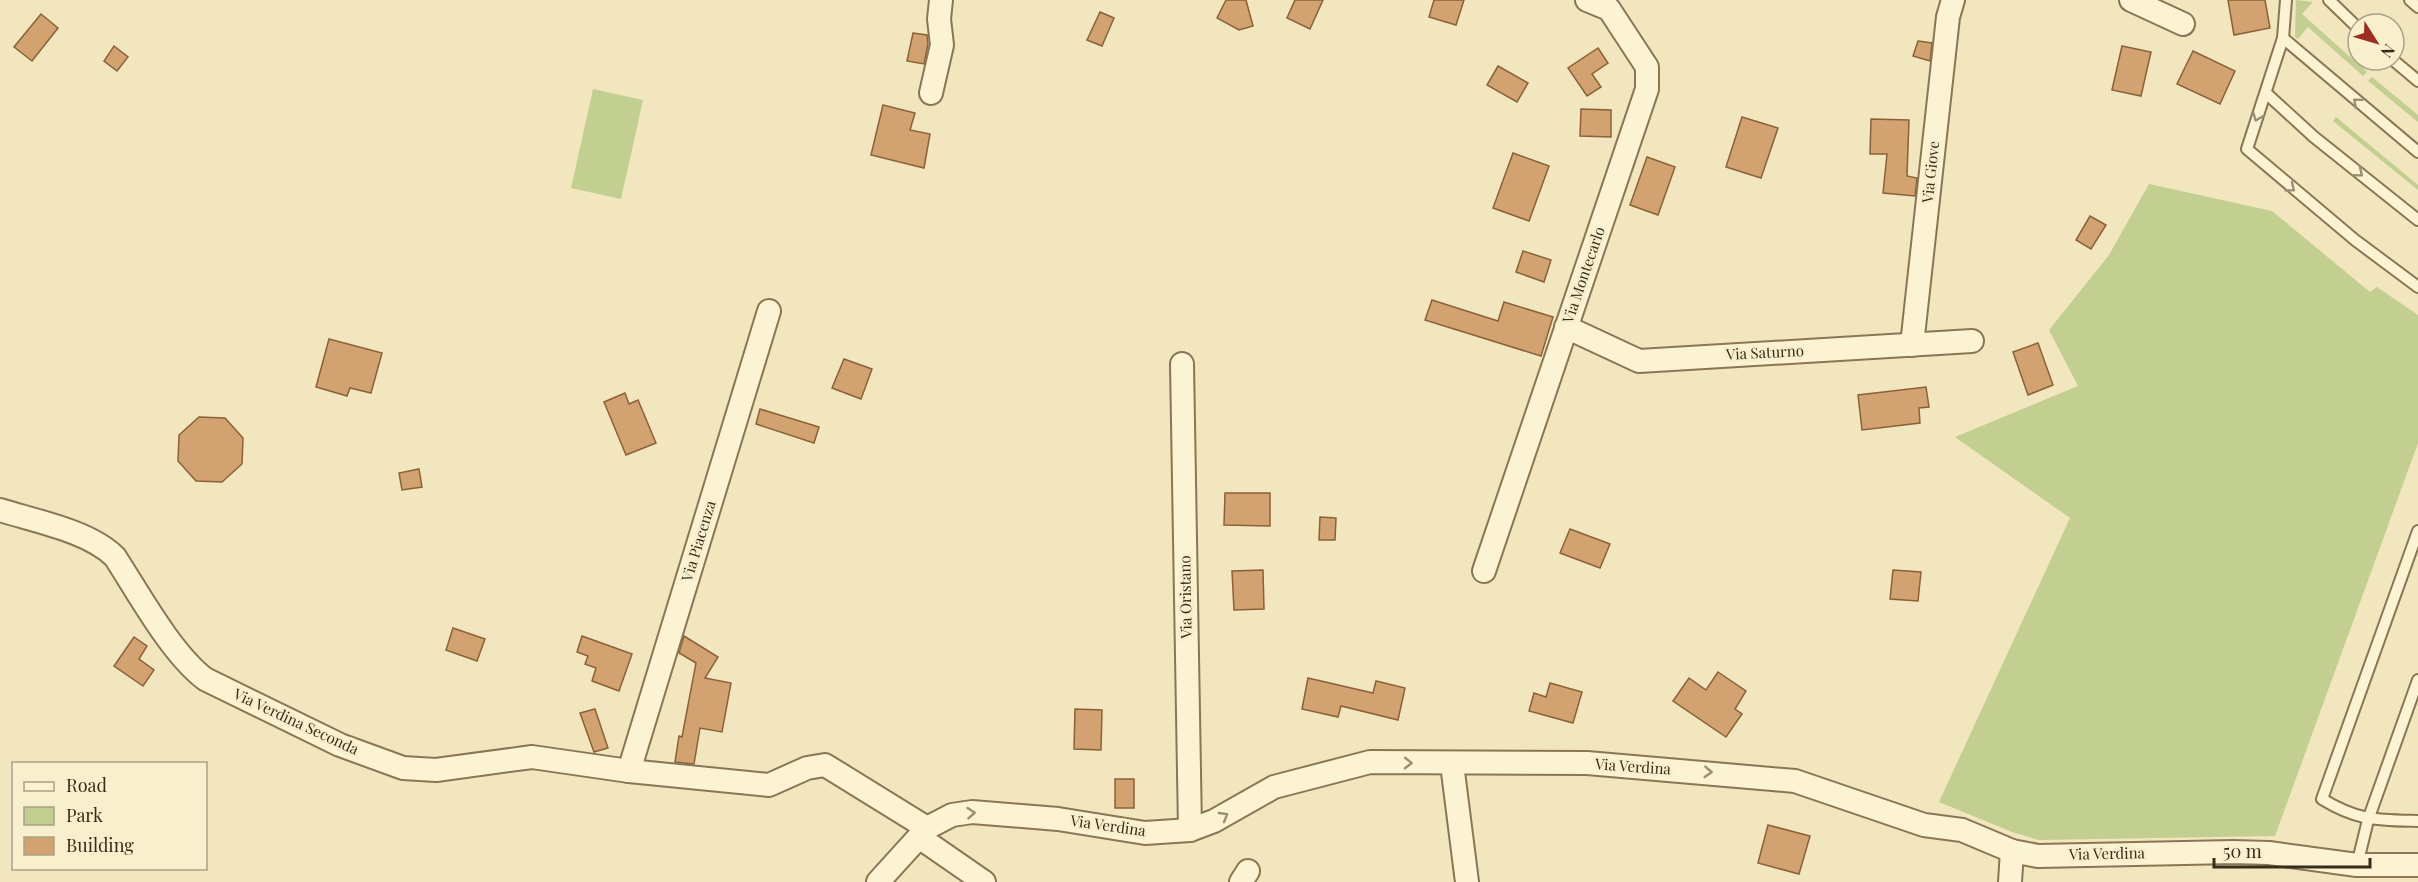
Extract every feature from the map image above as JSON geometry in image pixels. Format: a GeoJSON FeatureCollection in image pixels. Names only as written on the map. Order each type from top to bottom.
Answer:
{"type":"FeatureCollection","features":[{"type":"Feature","properties":{"kind":"street"},"geometry":{"type":"LineString","coordinates":[[931,93],[942,45],[939,19],[941,0]]}},
{"type":"Feature","properties":{"kind":"street","name":"Via Montecarlo"},"geometry":{"type":"LineString","coordinates":[[1484,571],[1647,89],[1647,67],[1614,4],[1587,0]]}},
{"type":"Feature","properties":{"kind":"street","name":"Via Giove"},"geometry":{"type":"LineString","coordinates":[[1912,345],[1948,17],[1953,0]]}},
{"type":"Feature","properties":{"kind":"street"},"geometry":{"type":"LineString","coordinates":[[2131,0],[2183,24]]}},
{"type":"Feature","properties":{"kind":"street","name":"Via Piacenza"},"geometry":{"type":"LineString","coordinates":[[629,771],[769,311]]}},
{"type":"Feature","properties":{"kind":"street","name":"Via Saturno"},"geometry":{"type":"LineString","coordinates":[[1566,327],[1639,361],[1972,341]]}},
{"type":"Feature","properties":{"kind":"street","name":"Via Oristano"},"geometry":{"type":"LineString","coordinates":[[1182,364],[1190,830]]}},
{"type":"Feature","properties":{"kind":"street","name":"Via Verdina Seconda"},"geometry":{"type":"LineString","coordinates":[[0,510],[84,537],[105,547],[115,557],[177,650],[193,669],[206,679],[340,745],[403,768],[447,769],[532,757],[629,771],[769,785],[807,768],[825,765],[923,832]]}},
{"type":"Feature","properties":{"kind":"street","name":"Via Verdina"},"geometry":{"type":"LineString","coordinates":[[878,882],[923,832],[952,815],[972,812],[1058,819],[1146,832],[1190,830],[1214,821],[1274,787],[1370,762],[1587,763],[1796,781],[1924,825],[1962,830],[2012,851],[2038,856],[2269,853],[2356,874],[2418,865]]}},
{"type":"Feature","properties":{"kind":"street"},"geometry":{"type":"LineString","coordinates":[[1452,764],[1467,882]]}},
{"type":"Feature","properties":{"kind":"street"},"geometry":{"type":"LineString","coordinates":[[923,832],[984,882]]}},
{"type":"Feature","properties":{"kind":"street"},"geometry":{"type":"LineString","coordinates":[[2010,882],[2012,851]]}},
{"type":"Feature","properties":{"kind":"lane"},"geometry":{"type":"LineString","coordinates":[[2286,0],[2283,38],[2267,94],[2254,123],[2247,149],[2355,240],[2418,287]]}},
{"type":"Feature","properties":{"kind":"lane"},"geometry":{"type":"LineString","coordinates":[[2329,0],[2346,16]]}},
{"type":"Feature","properties":{"kind":"lane"},"geometry":{"type":"LineString","coordinates":[[2410,0],[2418,7]]}},
{"type":"Feature","properties":{"kind":"lane"},"geometry":{"type":"LineString","coordinates":[[2283,38],[2418,152]]}},
{"type":"Feature","properties":{"kind":"lane"},"geometry":{"type":"LineString","coordinates":[[2406,71],[2418,81]]}},
{"type":"Feature","properties":{"kind":"lane"},"geometry":{"type":"LineString","coordinates":[[2267,94],[2314,137],[2418,220]]}},
{"type":"Feature","properties":{"kind":"lane"},"geometry":{"type":"LineString","coordinates":[[2418,531],[2322,799],[2342,811],[2368,820],[2418,821]]}},
{"type":"Feature","properties":{"kind":"lane"},"geometry":{"type":"LineString","coordinates":[[2356,874],[2368,820],[2418,680]]}},
{"type":"Feature","properties":{"kind":"green space"},"geometry":{"type":"Polygon","coordinates":[[[2296,0],[2313,2],[2302,14],[2346,53],[2346,61],[2308,27],[2298,39],[2295,37],[2296,0]]]}},
{"type":"Feature","properties":{"kind":"green space"},"geometry":{"type":"Polygon","coordinates":[[[2372,77],[2418,115],[2418,122],[2368,81],[2372,77]]]}},
{"type":"Feature","properties":{"kind":"green space"},"geometry":{"type":"Polygon","coordinates":[[[593,89],[643,100],[621,199],[571,188],[593,89]]]}},
{"type":"Feature","properties":{"kind":"green space"},"geometry":{"type":"Polygon","coordinates":[[[2336,117],[2418,185],[2418,190],[2333,121],[2336,117]]]}},
{"type":"Feature","properties":{"kind":"green space"},"geometry":{"type":"Polygon","coordinates":[[[2149,184],[2272,211],[2370,292],[2377,287],[2418,315],[2418,443],[2275,836],[2039,840],[2012,832],[1939,802],[2070,518],[1955,437],[2078,386],[2049,330],[2109,255],[2149,184]]]}},
{"type":"Feature","properties":{"kind":"building"},"geometry":{"type":"Polygon","coordinates":[[[1226,0],[1246,0],[1253,26],[1239,30],[1217,18],[1226,0]]]}},
{"type":"Feature","properties":{"kind":"building"},"geometry":{"type":"Polygon","coordinates":[[[1295,0],[1323,0],[1310,29],[1287,18],[1295,0]]]}},
{"type":"Feature","properties":{"kind":"building"},"geometry":{"type":"Polygon","coordinates":[[[1434,0],[1464,0],[1456,25],[1429,17],[1434,0]]]}},
{"type":"Feature","properties":{"kind":"building"},"geometry":{"type":"Polygon","coordinates":[[[2228,0],[2265,0],[2270,28],[2234,35],[2228,0]]]}},
{"type":"Feature","properties":{"kind":"building"},"geometry":{"type":"Polygon","coordinates":[[[1100,12],[1114,18],[1102,46],[1087,40],[1100,12]]]}},
{"type":"Feature","properties":{"kind":"building"},"geometry":{"type":"Polygon","coordinates":[[[41,14],[58,28],[32,61],[14,47],[41,14]]]}},
{"type":"Feature","properties":{"kind":"building"},"geometry":{"type":"Polygon","coordinates":[[[913,33],[927,35],[928,44],[924,64],[907,61],[913,33]]]}},
{"type":"Feature","properties":{"kind":"building"},"geometry":{"type":"Polygon","coordinates":[[[1918,41],[1932,43],[1930,61],[1913,56],[1918,41]]]}},
{"type":"Feature","properties":{"kind":"building"},"geometry":{"type":"Polygon","coordinates":[[[114,46],[128,57],[117,71],[104,61],[114,46]]]}},
{"type":"Feature","properties":{"kind":"building"},"geometry":{"type":"Polygon","coordinates":[[[2122,46],[2151,52],[2141,96],[2112,90],[2122,46]]]}},
{"type":"Feature","properties":{"kind":"building"},"geometry":{"type":"Polygon","coordinates":[[[1598,48],[1608,63],[1592,74],[1601,87],[1587,96],[1568,68],[1598,48]]]}},
{"type":"Feature","properties":{"kind":"building"},"geometry":{"type":"Polygon","coordinates":[[[2193,51],[2235,71],[2220,104],[2177,84],[2193,51]]]}},
{"type":"Feature","properties":{"kind":"building"},"geometry":{"type":"Polygon","coordinates":[[[1498,66],[1528,83],[1517,102],[1487,85],[1498,66]]]}},
{"type":"Feature","properties":{"kind":"building"},"geometry":{"type":"Polygon","coordinates":[[[883,105],[915,113],[910,130],[930,134],[924,168],[871,155],[883,105]]]}},
{"type":"Feature","properties":{"kind":"building"},"geometry":{"type":"Polygon","coordinates":[[[1581,109],[1611,110],[1611,137],[1580,136],[1581,109]]]}},
{"type":"Feature","properties":{"kind":"building"},"geometry":{"type":"Polygon","coordinates":[[[1742,117],[1778,128],[1761,178],[1726,167],[1742,117]]]}},
{"type":"Feature","properties":{"kind":"building"},"geometry":{"type":"Polygon","coordinates":[[[1871,119],[1909,120],[1907,176],[1917,178],[1915,196],[1883,193],[1887,154],[1870,154],[1871,119]]]}},
{"type":"Feature","properties":{"kind":"building"},"geometry":{"type":"Polygon","coordinates":[[[1513,153],[1549,166],[1529,221],[1493,208],[1513,153]]]}},
{"type":"Feature","properties":{"kind":"building"},"geometry":{"type":"Polygon","coordinates":[[[1647,157],[1675,167],[1658,215],[1630,205],[1647,157]]]}},
{"type":"Feature","properties":{"kind":"building"},"geometry":{"type":"Polygon","coordinates":[[[2090,216],[2106,225],[2091,249],[2076,240],[2090,216]]]}},
{"type":"Feature","properties":{"kind":"building"},"geometry":{"type":"Polygon","coordinates":[[[1523,251],[1551,260],[1544,282],[1516,272],[1523,251]]]}},
{"type":"Feature","properties":{"kind":"building"},"geometry":{"type":"Polygon","coordinates":[[[1432,300],[1498,321],[1504,302],[1553,317],[1541,356],[1425,320],[1432,300]]]}},
{"type":"Feature","properties":{"kind":"building"},"geometry":{"type":"Polygon","coordinates":[[[329,339],[382,353],[371,393],[350,388],[347,396],[316,387],[329,339]]]}},
{"type":"Feature","properties":{"kind":"building"},"geometry":{"type":"Polygon","coordinates":[[[2038,343],[2053,385],[2028,395],[2013,352],[2038,343]]]}},
{"type":"Feature","properties":{"kind":"building"},"geometry":{"type":"Polygon","coordinates":[[[844,359],[872,369],[861,399],[832,388],[844,359]]]}},
{"type":"Feature","properties":{"kind":"building"},"geometry":{"type":"Polygon","coordinates":[[[1926,387],[1929,407],[1919,408],[1920,423],[1862,430],[1858,395],[1926,387]]]}},
{"type":"Feature","properties":{"kind":"building"},"geometry":{"type":"Polygon","coordinates":[[[625,393],[629,404],[638,400],[656,443],[626,455],[604,402],[625,393]]]}},
{"type":"Feature","properties":{"kind":"building"},"geometry":{"type":"Polygon","coordinates":[[[760,409],[819,427],[814,443],[756,424],[760,409]]]}},
{"type":"Feature","properties":{"kind":"building"},"geometry":{"type":"Polygon","coordinates":[[[199,417],[225,418],[243,438],[242,464],[222,482],[196,481],[178,461],[179,435],[199,417]]]}},
{"type":"Feature","properties":{"kind":"building"},"geometry":{"type":"Polygon","coordinates":[[[419,469],[422,487],[402,490],[399,473],[419,469]]]}},
{"type":"Feature","properties":{"kind":"building"},"geometry":{"type":"Polygon","coordinates":[[[1225,493],[1270,493],[1270,526],[1224,525],[1225,493]]]}},
{"type":"Feature","properties":{"kind":"building"},"geometry":{"type":"Polygon","coordinates":[[[1320,517],[1336,518],[1335,540],[1319,540],[1320,517]]]}},
{"type":"Feature","properties":{"kind":"building"},"geometry":{"type":"Polygon","coordinates":[[[1570,529],[1610,544],[1600,568],[1560,553],[1570,529]]]}},
{"type":"Feature","properties":{"kind":"building"},"geometry":{"type":"Polygon","coordinates":[[[1263,570],[1264,609],[1234,610],[1232,571],[1263,570]]]}},
{"type":"Feature","properties":{"kind":"building"},"geometry":{"type":"Polygon","coordinates":[[[1893,570],[1921,572],[1918,601],[1890,599],[1893,570]]]}},
{"type":"Feature","properties":{"kind":"building"},"geometry":{"type":"Polygon","coordinates":[[[453,628],[485,639],[477,661],[446,650],[453,628]]]}},
{"type":"Feature","properties":{"kind":"building"},"geometry":{"type":"Polygon","coordinates":[[[582,636],[632,654],[619,691],[592,681],[596,668],[585,664],[588,656],[577,652],[582,636]]]}},
{"type":"Feature","properties":{"kind":"building"},"geometry":{"type":"Polygon","coordinates":[[[684,636],[718,657],[705,678],[731,683],[722,732],[700,728],[694,764],[675,762],[696,663],[679,653],[684,636]]]}},
{"type":"Feature","properties":{"kind":"building"},"geometry":{"type":"Polygon","coordinates":[[[134,637],[147,646],[139,659],[154,670],[143,686],[114,666],[134,637]]]}},
{"type":"Feature","properties":{"kind":"building"},"geometry":{"type":"Polygon","coordinates":[[[1718,672],[1746,691],[1735,709],[1742,714],[1726,737],[1673,701],[1689,678],[1706,690],[1718,672]]]}},
{"type":"Feature","properties":{"kind":"building"},"geometry":{"type":"Polygon","coordinates":[[[1308,678],[1373,693],[1376,681],[1405,688],[1398,720],[1341,706],[1338,717],[1302,709],[1308,678]]]}},
{"type":"Feature","properties":{"kind":"building"},"geometry":{"type":"Polygon","coordinates":[[[1550,683],[1582,692],[1573,723],[1529,711],[1534,693],[1546,697],[1550,683]]]}},
{"type":"Feature","properties":{"kind":"building"},"geometry":{"type":"Polygon","coordinates":[[[595,709],[608,748],[594,752],[580,713],[595,709]]]}},
{"type":"Feature","properties":{"kind":"building"},"geometry":{"type":"Polygon","coordinates":[[[1075,709],[1102,710],[1101,750],[1074,749],[1075,709]]]}},
{"type":"Feature","properties":{"kind":"building"},"geometry":{"type":"Polygon","coordinates":[[[1115,779],[1134,779],[1134,808],[1115,808],[1115,779]]]}},
{"type":"Feature","properties":{"kind":"building"},"geometry":{"type":"Polygon","coordinates":[[[1768,825],[1810,836],[1799,874],[1758,863],[1768,825]]]}}]}
